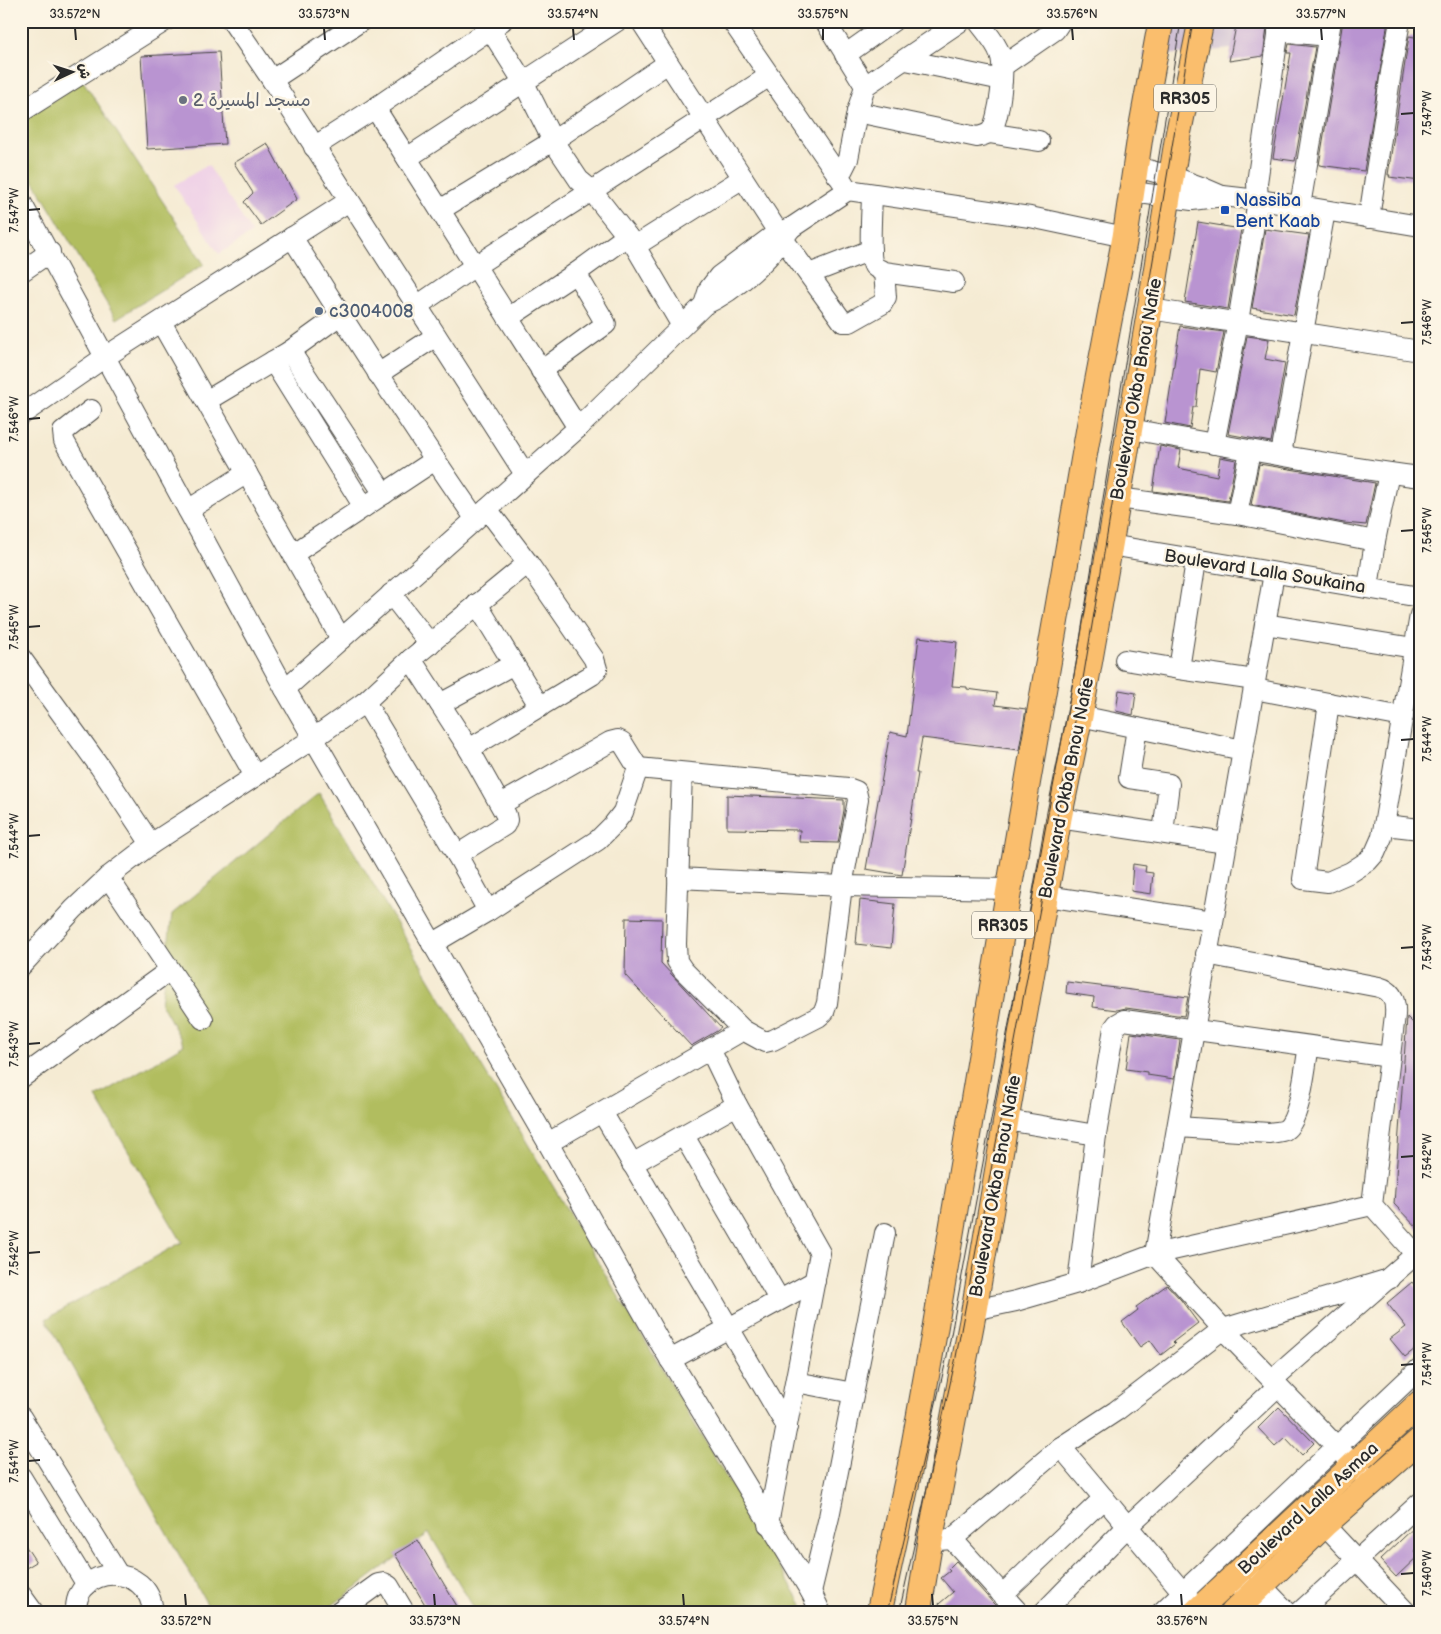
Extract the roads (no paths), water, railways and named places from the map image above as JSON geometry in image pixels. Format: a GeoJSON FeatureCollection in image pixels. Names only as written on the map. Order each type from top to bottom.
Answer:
{"type":"FeatureCollection","features":[{"type":"Feature","properties":{"kind":"main road","name":"Boulevard Okba Bnou Nafie"},"geometry":{"type":"LineString","coordinates":[[879,1613],[910,1467],[953,1226],[1009,889],[1093,405],[1125,237],[1141,130],[1161,21]]}},
{"type":"Feature","properties":{"kind":"main road","name":"Boulevard Okba Bnou Nafie"},"geometry":{"type":"LineString","coordinates":[[921,1611],[941,1540],[974,1310],[1006,1120],[1059,818],[1080,716],[1110,545],[1178,136],[1201,21]]}},
{"type":"Feature","properties":{"kind":"main road","name":"Boulevard Lalla Asmaa"},"geometry":{"type":"LineString","coordinates":[[1192,1605],[1238,1573],[1420,1404]]}},
{"type":"Feature","properties":{"kind":"main road","name":"Boulevard Lalla Asmaa"},"geometry":{"type":"LineString","coordinates":[[1253,1602],[1324,1525],[1420,1440]]}},
{"type":"Feature","properties":{"kind":"street"},"geometry":{"type":"LineString","coordinates":[[232,21],[272,80],[525,474]]}},
{"type":"Feature","properties":{"kind":"street"},"geometry":{"type":"LineString","coordinates":[[272,80],[361,21]]}},
{"type":"Feature","properties":{"kind":"street"},"geometry":{"type":"LineString","coordinates":[[407,158],[617,21]]}},
{"type":"Feature","properties":{"kind":"street"},"geometry":{"type":"LineString","coordinates":[[641,21],[743,178],[784,234],[835,314],[843,322],[850,322],[882,304],[886,298],[884,272]]}},
{"type":"Feature","properties":{"kind":"street"},"geometry":{"type":"LineString","coordinates":[[732,21],[768,77],[842,183],[872,194],[1030,217],[1125,237]]}},
{"type":"Feature","properties":{"kind":"street"},"geometry":{"type":"LineString","coordinates":[[825,21],[865,86]]}},
{"type":"Feature","properties":{"kind":"street"},"geometry":{"type":"LineString","coordinates":[[845,54],[893,21]]}},
{"type":"Feature","properties":{"kind":"street"},"geometry":{"type":"LineString","coordinates":[[285,689],[578,428],[704,305],[708,289],[719,276],[784,234],[842,183],[843,169],[848,159],[857,112],[865,86],[961,21]]}},
{"type":"Feature","properties":{"kind":"street"},"geometry":{"type":"LineString","coordinates":[[978,21],[1000,54],[1003,73],[994,126],[989,133]]}},
{"type":"Feature","properties":{"kind":"street"},"geometry":{"type":"LineString","coordinates":[[906,60],[1003,73],[1055,30],[1061,21]]}},
{"type":"Feature","properties":{"kind":"street"},"geometry":{"type":"LineString","coordinates":[[1369,218],[1400,21]]}},
{"type":"Feature","properties":{"kind":"street"},"geometry":{"type":"LineString","coordinates":[[21,112],[157,23]]}},
{"type":"Feature","properties":{"kind":"street"},"geometry":{"type":"LineString","coordinates":[[314,147],[375,108],[492,24],[553,141],[579,180],[591,190],[631,241],[682,326]]}},
{"type":"Feature","properties":{"kind":"street"},"geometry":{"type":"LineString","coordinates":[[1214,444],[1238,322],[1258,200],[1257,183],[1279,26],[1330,29],[1300,206]]}},
{"type":"Feature","properties":{"kind":"street"},"geometry":{"type":"LineString","coordinates":[[440,210],[553,141],[668,63]]}},
{"type":"Feature","properties":{"kind":"street"},"geometry":{"type":"LineString","coordinates":[[416,306],[591,190],[768,77]]}},
{"type":"Feature","properties":{"kind":"street"},"geometry":{"type":"LineString","coordinates":[[375,108],[578,428]]}},
{"type":"Feature","properties":{"kind":"street"},"geometry":{"type":"LineString","coordinates":[[857,112],[977,137],[989,133],[1039,141]]}},
{"type":"Feature","properties":{"kind":"street"},"geometry":{"type":"LineString","coordinates":[[1136,167],[1170,187]]}},
{"type":"Feature","properties":{"kind":"street"},"geometry":{"type":"LineString","coordinates":[[508,318],[576,273],[743,178]]}},
{"type":"Feature","properties":{"kind":"street"},"geometry":{"type":"LineString","coordinates":[[1132,192],[1196,184],[1223,196],[1300,206],[1420,226]]}},
{"type":"Feature","properties":{"kind":"street"},"geometry":{"type":"LineString","coordinates":[[872,194],[871,250],[873,264],[876,268],[884,272],[954,282]]}},
{"type":"Feature","properties":{"kind":"street"},"geometry":{"type":"LineString","coordinates":[[21,415],[105,357],[349,201]]}},
{"type":"Feature","properties":{"kind":"street"},"geometry":{"type":"LineString","coordinates":[[21,202],[50,252],[285,689],[548,1143],[670,1360],[811,1592],[821,1613]]}},
{"type":"Feature","properties":{"kind":"street"},"geometry":{"type":"LineString","coordinates":[[1281,454],[1325,211]]}},
{"type":"Feature","properties":{"kind":"street"},"geometry":{"type":"LineString","coordinates":[[292,237],[340,315],[435,460],[528,563],[594,660],[597,669],[592,675],[469,749]]}},
{"type":"Feature","properties":{"kind":"street"},"geometry":{"type":"LineString","coordinates":[[809,274],[871,250]]}},
{"type":"Feature","properties":{"kind":"street"},"geometry":{"type":"LineString","coordinates":[[21,272],[50,252]]}},
{"type":"Feature","properties":{"kind":"street"},"geometry":{"type":"LineString","coordinates":[[541,371],[606,324],[576,273]]}},
{"type":"Feature","properties":{"kind":"street"},"geometry":{"type":"LineString","coordinates":[[1150,310],[1420,351]]}},
{"type":"Feature","properties":{"kind":"street"},"geometry":{"type":"LineString","coordinates":[[206,401],[290,351],[340,315]]}},
{"type":"Feature","properties":{"kind":"street"},"geometry":{"type":"LineString","coordinates":[[161,322],[341,639]]}},
{"type":"Feature","properties":{"kind":"street"},"geometry":{"type":"LineString","coordinates":[[378,374],[436,336]]}},
{"type":"Feature","properties":{"kind":"street"},"geometry":{"type":"LineString","coordinates":[[290,351],[384,494]]}},
{"type":"Feature","properties":{"kind":"street"},"geometry":{"type":"LineString","coordinates":[[273,361],[364,507]]}},
{"type":"Feature","properties":{"kind":"street"},"geometry":{"type":"LineString","coordinates":[[91,410],[63,432],[64,441],[255,776]]}},
{"type":"Feature","properties":{"kind":"street"},"geometry":{"type":"LineString","coordinates":[[1130,429],[1250,451],[1281,454],[1420,477]]}},
{"type":"Feature","properties":{"kind":"street"},"geometry":{"type":"LineString","coordinates":[[1238,514],[1250,451]]}},
{"type":"Feature","properties":{"kind":"street"},"geometry":{"type":"LineString","coordinates":[[293,554],[435,460]]}},
{"type":"Feature","properties":{"kind":"street"},"geometry":{"type":"LineString","coordinates":[[188,510],[247,473]]}},
{"type":"Feature","properties":{"kind":"street"},"geometry":{"type":"LineString","coordinates":[[1368,588],[1389,473]]}},
{"type":"Feature","properties":{"kind":"street"},"geometry":{"type":"LineString","coordinates":[[1118,498],[1238,514],[1375,542]]}},
{"type":"Feature","properties":{"kind":"street","name":"Boulevard Lalla Soukaina"},"geometry":{"type":"LineString","coordinates":[[1110,545],[1196,561],[1420,597]]}},
{"type":"Feature","properties":{"kind":"street"},"geometry":{"type":"LineString","coordinates":[[1179,669],[1196,561]]}},
{"type":"Feature","properties":{"kind":"street"},"geometry":{"type":"LineString","coordinates":[[21,966],[74,909],[108,877],[150,844],[314,738],[365,702],[411,659],[528,563]]}},
{"type":"Feature","properties":{"kind":"street"},"geometry":{"type":"LineString","coordinates":[[1155,1254],[1274,573]]}},
{"type":"Feature","properties":{"kind":"street"},"geometry":{"type":"LineString","coordinates":[[391,594],[430,644]]}},
{"type":"Feature","properties":{"kind":"street"},"geometry":{"type":"LineString","coordinates":[[478,604],[540,707]]}},
{"type":"Feature","properties":{"kind":"street"},"geometry":{"type":"LineString","coordinates":[[1329,702],[1303,879],[1328,882],[1357,868],[1368,860],[1375,853],[1382,837],[1420,615]]}},
{"type":"Feature","properties":{"kind":"street"},"geometry":{"type":"LineString","coordinates":[[1265,624],[1414,648]]}},
{"type":"Feature","properties":{"kind":"street"},"geometry":{"type":"LineString","coordinates":[[21,658],[100,767],[150,844]]}},
{"type":"Feature","properties":{"kind":"street"},"geometry":{"type":"LineString","coordinates":[[411,659],[469,749],[501,804],[507,820],[505,825],[457,856]]}},
{"type":"Feature","properties":{"kind":"street"},"geometry":{"type":"LineString","coordinates":[[1125,660],[1254,684],[1403,717]]}},
{"type":"Feature","properties":{"kind":"street"},"geometry":{"type":"LineString","coordinates":[[440,704],[514,664]]}},
{"type":"Feature","properties":{"kind":"street"},"geometry":{"type":"LineString","coordinates":[[365,702],[457,856],[488,912]]}},
{"type":"Feature","properties":{"kind":"street"},"geometry":{"type":"LineString","coordinates":[[1080,716],[1243,750]]}},
{"type":"Feature","properties":{"kind":"street"},"geometry":{"type":"LineString","coordinates":[[1137,728],[1129,778],[1169,784],[1163,833]]}},
{"type":"Feature","properties":{"kind":"street"},"geometry":{"type":"LineString","coordinates":[[501,804],[610,742],[618,740],[622,742],[638,768]]}},
{"type":"Feature","properties":{"kind":"street"},"geometry":{"type":"LineString","coordinates":[[432,944],[488,912],[598,840],[623,812],[638,768]]}},
{"type":"Feature","properties":{"kind":"street"},"geometry":{"type":"LineString","coordinates":[[638,768],[848,788],[856,792],[858,800],[842,886],[827,1003],[824,1012],[773,1040],[765,1042],[743,1030],[683,970],[677,961],[682,773]]}},
{"type":"Feature","properties":{"kind":"street"},"geometry":{"type":"LineString","coordinates":[[1059,818],[1226,843]]}},
{"type":"Feature","properties":{"kind":"street"},"geometry":{"type":"LineString","coordinates":[[1385,825],[1420,829]]}},
{"type":"Feature","properties":{"kind":"street"},"geometry":{"type":"LineString","coordinates":[[108,877],[203,1019]]}},
{"type":"Feature","properties":{"kind":"street"},"geometry":{"type":"LineString","coordinates":[[678,878],[842,886],[1009,889]]}},
{"type":"Feature","properties":{"kind":"street"},"geometry":{"type":"LineString","coordinates":[[1046,896],[1213,921]]}},
{"type":"Feature","properties":{"kind":"street"},"geometry":{"type":"LineString","coordinates":[[1043,1613],[1128,1526],[1275,1383],[1389,1279],[1418,1257],[1372,1205],[1396,1006],[1394,998],[1386,989],[1206,954]]}},
{"type":"Feature","properties":{"kind":"street"},"geometry":{"type":"LineString","coordinates":[[21,1078],[170,970]]}},
{"type":"Feature","properties":{"kind":"street"},"geometry":{"type":"LineString","coordinates":[[1078,1283],[1096,1135],[1114,1028],[1117,1024],[1124,1020],[1390,1057]]}},
{"type":"Feature","properties":{"kind":"street"},"geometry":{"type":"LineString","coordinates":[[548,1143],[743,1030]]}},
{"type":"Feature","properties":{"kind":"street"},"geometry":{"type":"LineString","coordinates":[[1178,1127],[1269,1132],[1284,1130],[1292,1122],[1297,1110],[1308,1046]]}},
{"type":"Feature","properties":{"kind":"street"},"geometry":{"type":"LineString","coordinates":[[710,1049],[737,1105],[818,1248],[820,1259],[768,1524]]}},
{"type":"Feature","properties":{"kind":"street"},"geometry":{"type":"LineString","coordinates":[[632,1164],[737,1105]]}},
{"type":"Feature","properties":{"kind":"street"},"geometry":{"type":"LineString","coordinates":[[602,1112],[787,1427]]}},
{"type":"Feature","properties":{"kind":"street"},"geometry":{"type":"LineString","coordinates":[[1006,1120],[1096,1135]]}},
{"type":"Feature","properties":{"kind":"street"},"geometry":{"type":"LineString","coordinates":[[684,1136],[779,1299]]}},
{"type":"Feature","properties":{"kind":"street"},"geometry":{"type":"LineString","coordinates":[[974,1310],[1016,1301],[1078,1283],[1155,1254],[1372,1205]]}},
{"type":"Feature","properties":{"kind":"street"},"geometry":{"type":"LineString","coordinates":[[811,1592],[829,1517],[885,1233]]}},
{"type":"Feature","properties":{"kind":"street"},"geometry":{"type":"LineString","coordinates":[[1155,1254],[1223,1329],[1372,1483]]}},
{"type":"Feature","properties":{"kind":"street"},"geometry":{"type":"LineString","coordinates":[[1019,1613],[1002,1595],[941,1540],[1060,1447],[1116,1411],[1223,1329],[1389,1279]]}},
{"type":"Feature","properties":{"kind":"street"},"geometry":{"type":"LineString","coordinates":[[670,1360],[815,1281]]}},
{"type":"Feature","properties":{"kind":"street"},"geometry":{"type":"LineString","coordinates":[[1161,1613],[1192,1605],[1336,1447],[1420,1368]]}},
{"type":"Feature","properties":{"kind":"street"},"geometry":{"type":"LineString","coordinates":[[796,1382],[853,1393]]}},
{"type":"Feature","properties":{"kind":"street"},"geometry":{"type":"LineString","coordinates":[[21,1417],[118,1574]]}},
{"type":"Feature","properties":{"kind":"street"},"geometry":{"type":"LineString","coordinates":[[1060,1447],[1128,1526],[1192,1605]]}},
{"type":"Feature","properties":{"kind":"street"},"geometry":{"type":"LineString","coordinates":[[21,1477],[87,1585]]}},
{"type":"Feature","properties":{"kind":"street"},"geometry":{"type":"LineString","coordinates":[[1002,1595],[1104,1498]]}},
{"type":"Feature","properties":{"kind":"street"},"geometry":{"type":"LineString","coordinates":[[1300,1613],[1420,1503]]}},
{"type":"Feature","properties":{"kind":"street"},"geometry":{"type":"LineString","coordinates":[[1324,1525],[1408,1613]]}},
{"type":"Feature","properties":{"kind":"street"},"geometry":{"type":"LineString","coordinates":[[1238,1573],[1253,1602],[1288,1613]]}},
{"type":"Feature","properties":{"kind":"street"},"geometry":{"type":"LineString","coordinates":[[76,1613],[80,1595],[87,1585],[96,1578],[107,1574],[118,1574],[132,1578],[143,1586],[150,1597],[153,1613]]}},
{"type":"Feature","properties":{"kind":"street"},"geometry":{"type":"LineString","coordinates":[[338,1613],[378,1584],[384,1583],[389,1586],[405,1613]]}},
{"type":"Feature","properties":{"kind":"street"},"geometry":{"type":"LineString","coordinates":[[21,1595],[34,1613]]}},
{"type":"Feature","properties":{"kind":"tram line"},"geometry":{"type":"LineString","coordinates":[[887,1613],[947,1356],[1076,664],[1181,21]]}},
{"type":"Feature","properties":{"kind":"tram line"},"geometry":{"type":"LineString","coordinates":[[899,1613],[956,1357],[1084,673],[1193,21]]}},
{"type":"Feature","properties":{"kind":"place","name":"مسجد المسيرة 2"},"geometry":{"type":"Point","coordinates":[183,100]}},
{"type":"Feature","properties":{"kind":"place","name":"Nassiba Bent Kaab"},"geometry":{"type":"Point","coordinates":[1225,210]}},
{"type":"Feature","properties":{"kind":"place","name":"c3004008"},"geometry":{"type":"Point","coordinates":[319,311]}}]}
